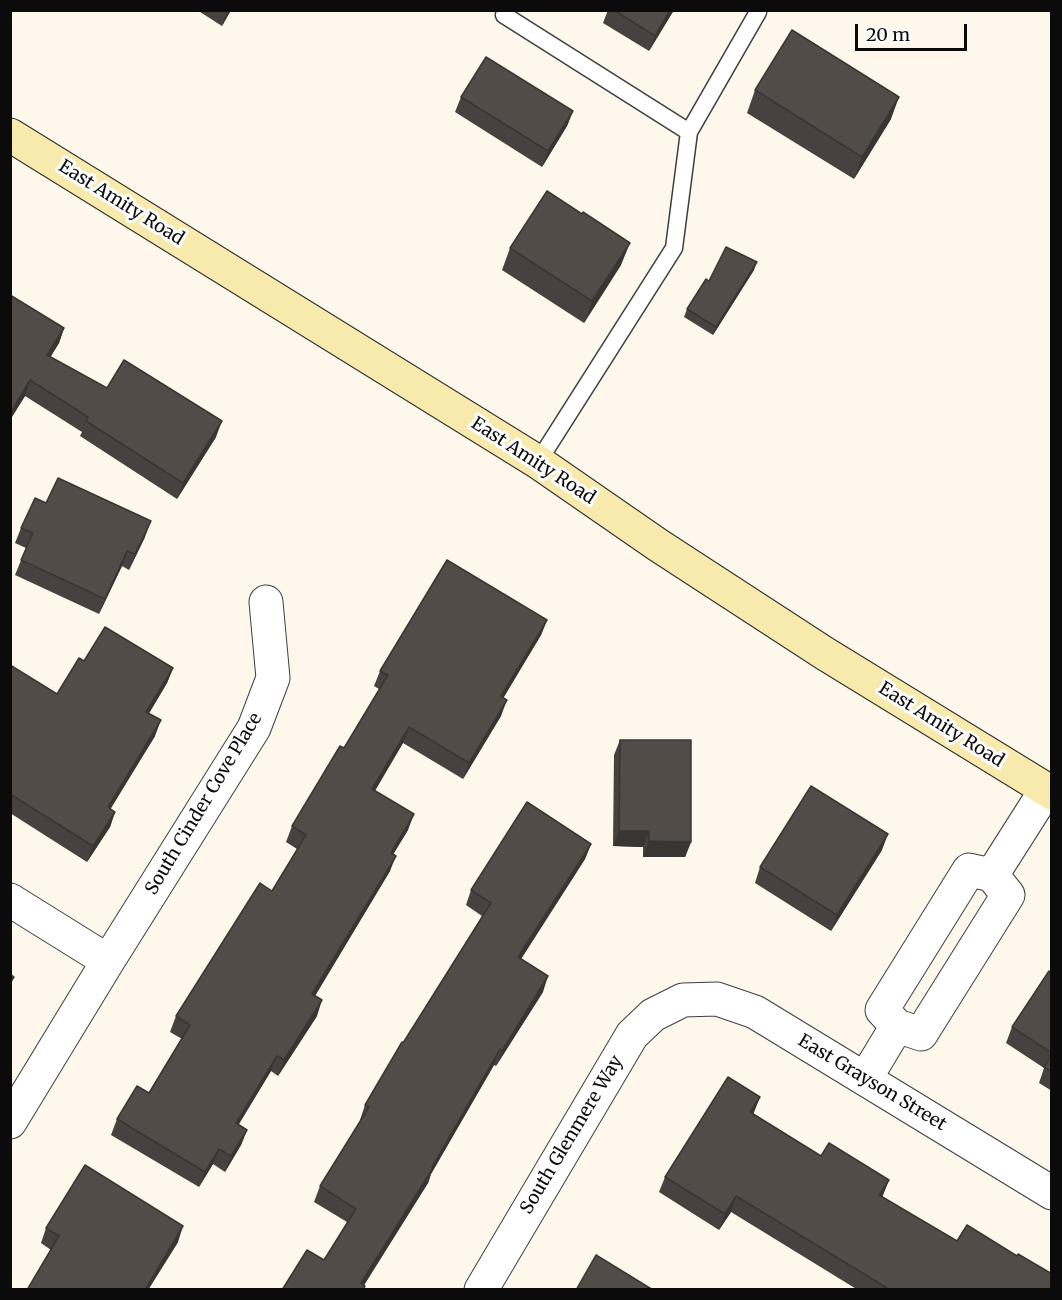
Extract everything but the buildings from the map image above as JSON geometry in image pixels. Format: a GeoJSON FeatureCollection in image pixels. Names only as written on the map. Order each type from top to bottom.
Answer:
{"type":"FeatureCollection","features":[{"type":"Feature","properties":{"kind":"main road","name":"East Amity Road"},"geometry":{"type":"LineString","coordinates":[[10,135],[538,462],[658,545],[824,653],[1049,792]]}},
{"type":"Feature","properties":{"kind":"street","name":"South Cinder Cove Place"},"geometry":{"type":"LineString","coordinates":[[10,1122],[254,728],[273,678],[266,602]]}},
{"type":"Feature","properties":{"kind":"street"},"geometry":{"type":"LineString","coordinates":[[992,875],[1049,792]]}},
{"type":"Feature","properties":{"kind":"street"},"geometry":{"type":"LineString","coordinates":[[969,870],[992,875],[1008,895],[921,1034],[897,1026],[882,1010],[969,870]]}},
{"type":"Feature","properties":{"kind":"street"},"geometry":{"type":"LineString","coordinates":[[10,900],[108,962]]}},
{"type":"Feature","properties":{"kind":"street","name":"East Grayson Street"},"geometry":{"type":"LineString","coordinates":[[683,1000],[717,999],[755,1011],[1052,1193]]}},
{"type":"Feature","properties":{"kind":"street","name":"South Glenmere Way"},"geometry":{"type":"LineString","coordinates":[[481,1290],[632,1035],[653,1015],[683,1000]]}},
{"type":"Feature","properties":{"kind":"street"},"geometry":{"type":"LineString","coordinates":[[865,1079],[897,1026]]}},
{"type":"Feature","properties":{"kind":"lane"},"geometry":{"type":"LineString","coordinates":[[507,10],[504,15],[689,132]]}},
{"type":"Feature","properties":{"kind":"lane"},"geometry":{"type":"LineString","coordinates":[[538,462],[674,248],[689,132],[758,12],[756,10]]}}]}
